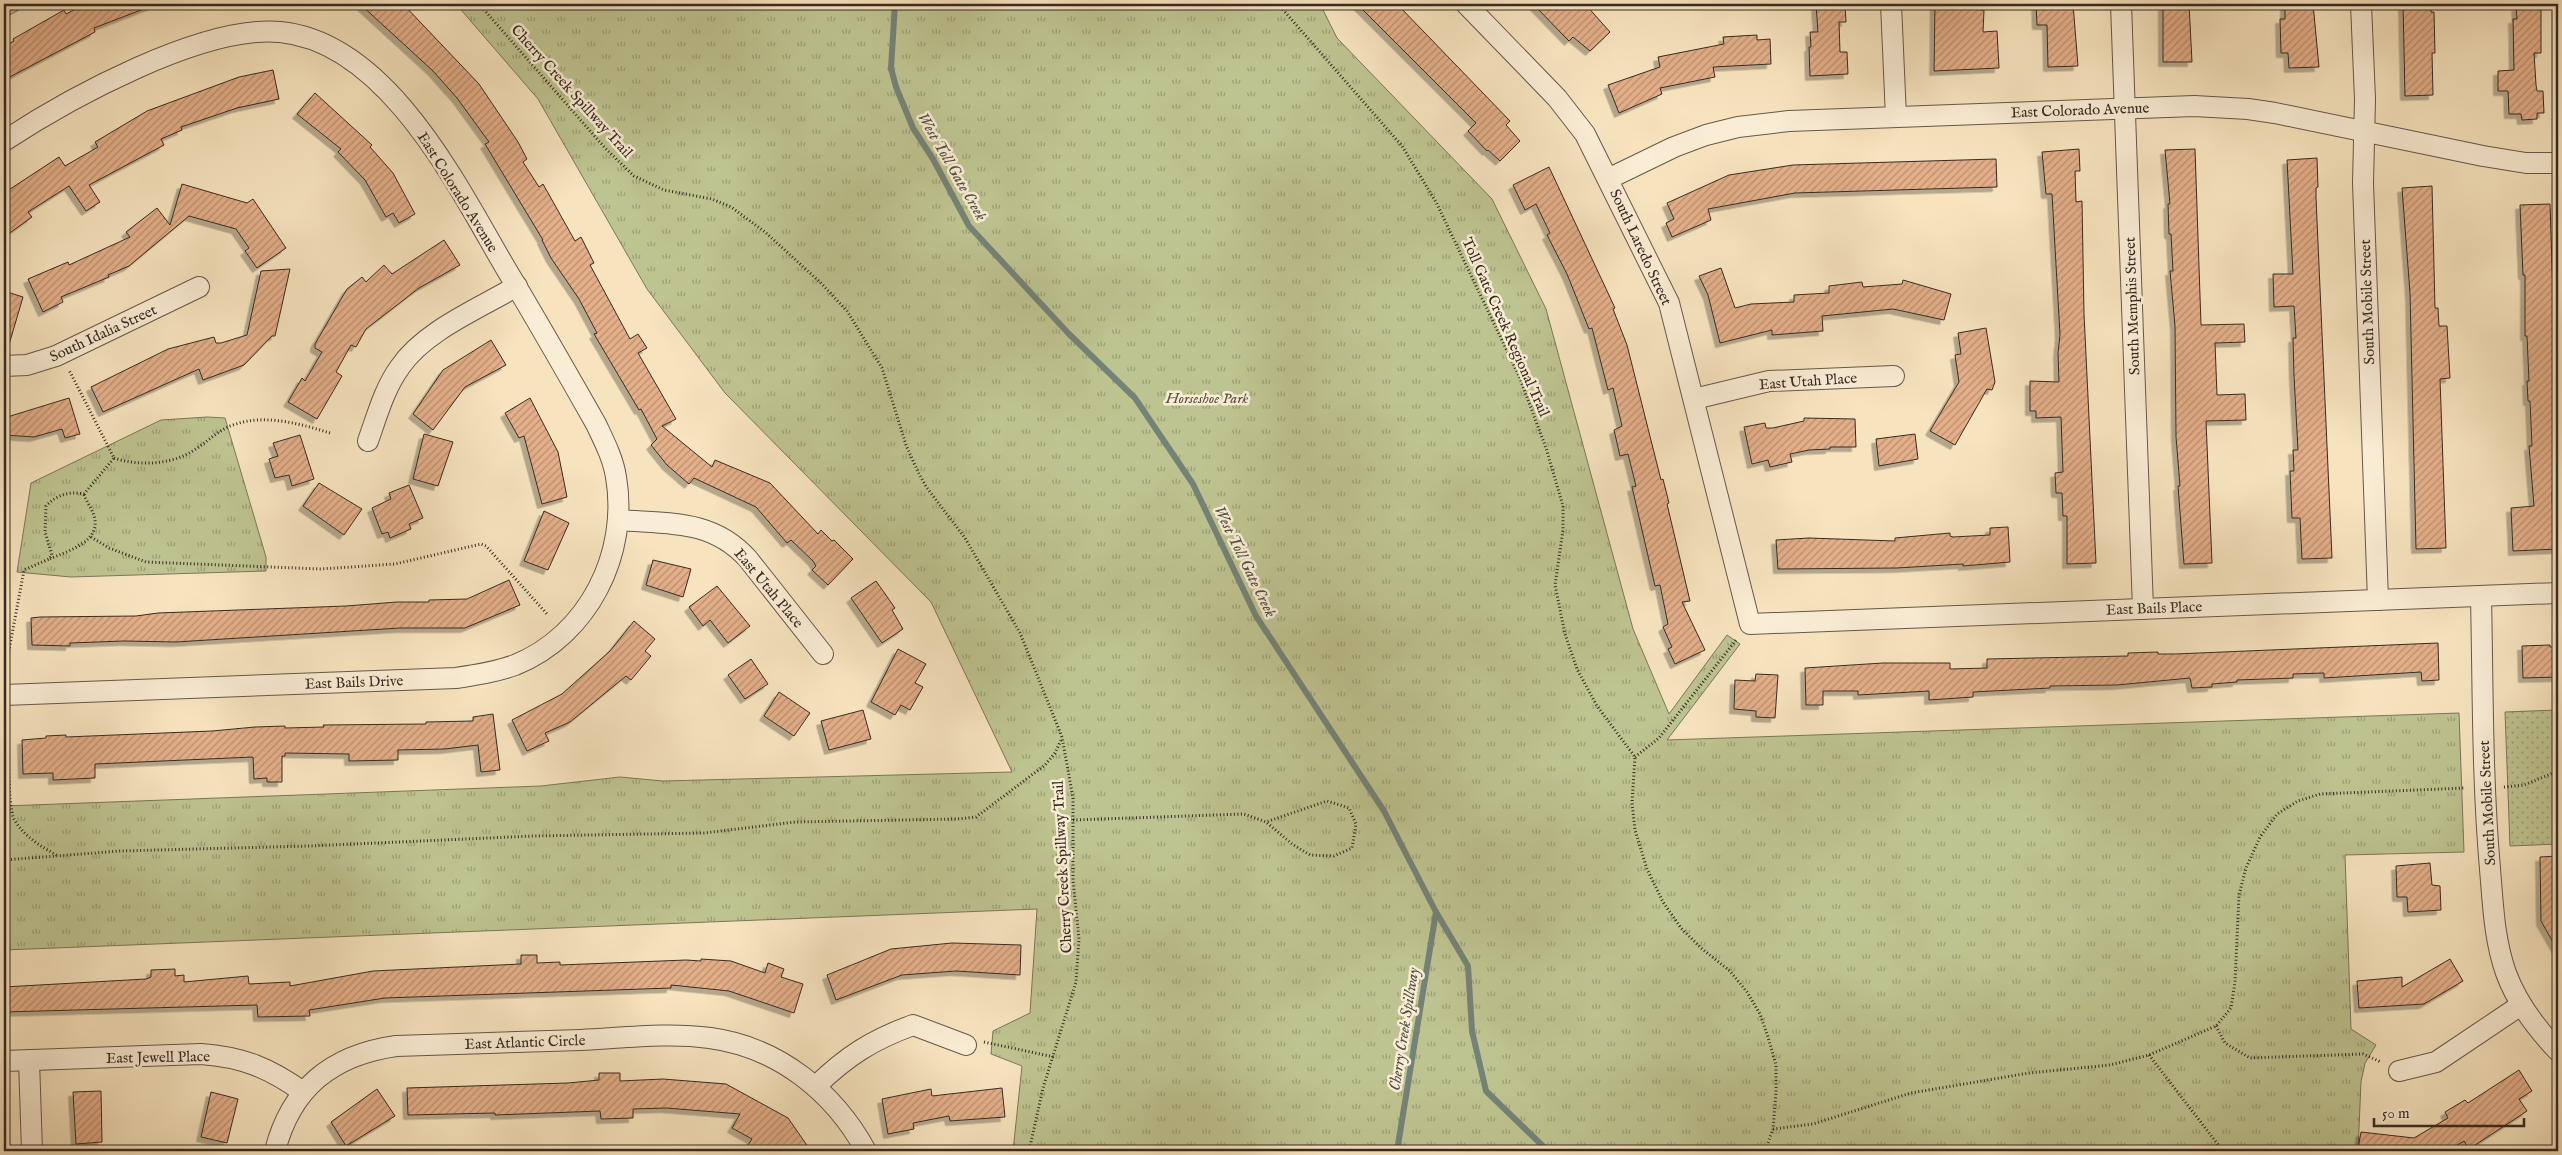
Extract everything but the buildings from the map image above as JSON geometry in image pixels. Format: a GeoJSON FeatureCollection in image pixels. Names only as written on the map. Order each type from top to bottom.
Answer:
{"type":"FeatureCollection","features":[{"type":"Feature","properties":{"kind":"street","name":"South Laredo Street"},"geometry":{"type":"LineString","coordinates":[[1466,4],[1572,115],[1585,134],[1669,303],[1750,624]]}},
{"type":"Feature","properties":{"kind":"street"},"geometry":{"type":"LineString","coordinates":[[1891,4],[1896,117]]}},
{"type":"Feature","properties":{"kind":"street","name":"South Memphis Street"},"geometry":{"type":"LineString","coordinates":[[2121,4],[2143,609]]}},
{"type":"Feature","properties":{"kind":"street","name":"South Mobile Street"},"geometry":{"type":"LineString","coordinates":[[2361,4],[2365,99],[2363,183],[2378,600]]}},
{"type":"Feature","properties":{"kind":"street","name":"East Colorado Avenue"},"geometry":{"type":"LineString","coordinates":[[4,141],[64,104],[103,85],[182,51],[248,33],[279,32],[302,36],[344,54],[362,68],[399,105],[430,142],[456,182],[596,424],[608,450],[616,476],[618,520]]}},
{"type":"Feature","properties":{"kind":"street","name":"East Colorado Avenue"},"geometry":{"type":"LineString","coordinates":[[1608,178],[1674,146],[1738,127],[1789,121],[2194,106],[2248,109],[2483,156],[2526,162],[2558,163]]}},
{"type":"Feature","properties":{"kind":"street"},"geometry":{"type":"LineString","coordinates":[[368,441],[391,382],[400,366],[417,347],[516,286]]}},
{"type":"Feature","properties":{"kind":"street","name":"South Idalia Street"},"geometry":{"type":"LineString","coordinates":[[4,366],[27,365],[56,356],[199,287]]}},
{"type":"Feature","properties":{"kind":"street","name":"East Utah Place"},"geometry":{"type":"LineString","coordinates":[[1694,399],[1769,381],[1894,376]]}},
{"type":"Feature","properties":{"kind":"street","name":"East Utah Place"},"geometry":{"type":"LineString","coordinates":[[618,520],[697,526],[719,535],[739,548],[823,654]]}},
{"type":"Feature","properties":{"kind":"street","name":"East Bails Drive"},"geometry":{"type":"LineString","coordinates":[[6,704],[482,675],[516,664],[540,652],[574,624],[590,603],[603,580],[612,555],[618,520]]}},
{"type":"Feature","properties":{"kind":"street","name":"East Bails Place"},"geometry":{"type":"LineString","coordinates":[[1750,624],[2558,594]]}},
{"type":"Feature","properties":{"kind":"street","name":"South Mobile Street"},"geometry":{"type":"LineString","coordinates":[[2481,596],[2485,788],[2494,921],[2504,968],[2521,1004],[2540,1032],[2558,1051]]}},
{"type":"Feature","properties":{"kind":"street"},"geometry":{"type":"LineString","coordinates":[[2399,1070],[2436,1062],[2521,1004]]}},
{"type":"Feature","properties":{"kind":"street"},"geometry":{"type":"LineString","coordinates":[[816,1086],[854,1052],[883,1036],[913,1025],[966,1046]]}},
{"type":"Feature","properties":{"kind":"street","name":"East Atlantic Circle"},"geometry":{"type":"LineString","coordinates":[[275,1151],[290,1110],[303,1092],[333,1066],[353,1056],[374,1049],[396,1046],[684,1036],[735,1043],[766,1054],[797,1072],[816,1086],[834,1104],[866,1151]]}},
{"type":"Feature","properties":{"kind":"street","name":"East Jewell Place"},"geometry":{"type":"LineString","coordinates":[[4,1061],[201,1054],[223,1056],[262,1067],[303,1092]]}},
{"type":"Feature","properties":{"kind":"street"},"geometry":{"type":"LineString","coordinates":[[29,1060],[32,1151]]}},
{"type":"Feature","properties":{"kind":"path","name":"Cherry Creek Spillway Trail"},"geometry":{"type":"LineString","coordinates":[[479,4],[604,148],[634,176],[664,190],[712,199],[731,206],[822,283],[847,311],[882,368],[906,445],[918,472],[927,488],[965,538],[1000,596],[1037,672],[1062,737],[1073,798],[1073,880],[1079,963],[1076,982],[1034,1120],[1029,1151]]}},
{"type":"Feature","properties":{"kind":"path","name":"Toll Gate Creek Regional Trail"},"geometry":{"type":"LineString","coordinates":[[1278,4],[1402,146],[1436,202],[1506,350],[1546,448],[1562,506],[1563,530],[1556,585],[1565,634],[1578,669],[1597,706],[1635,757]]}},
{"type":"Feature","properties":{"kind":"path"},"geometry":{"type":"LineString","coordinates":[[69,369],[114,458],[138,464],[166,461],[191,452],[223,430],[237,423],[257,421],[297,424],[330,433]]}},
{"type":"Feature","properties":{"kind":"path"},"geometry":{"type":"LineString","coordinates":[[84,494],[114,458]]}},
{"type":"Feature","properties":{"kind":"path"},"geometry":{"type":"LineString","coordinates":[[49,559],[52,551],[45,532],[46,506],[61,495],[69,493],[84,494]]}},
{"type":"Feature","properties":{"kind":"path"},"geometry":{"type":"LineString","coordinates":[[5,672],[24,570],[81,544],[91,537],[95,528],[95,518],[84,494]]}},
{"type":"Feature","properties":{"kind":"path"},"geometry":{"type":"LineString","coordinates":[[91,537],[109,548],[146,562],[311,569],[395,564],[481,544],[486,546],[547,614]]}},
{"type":"Feature","properties":{"kind":"path"},"geometry":{"type":"LineString","coordinates":[[1750,624],[1658,738],[1635,757],[1632,802],[1636,830],[1647,869],[1663,902],[1682,928],[1701,948],[1730,971],[1747,992],[1766,1029],[1776,1065],[1773,1130],[1765,1151]]}},
{"type":"Feature","properties":{"kind":"path"},"geometry":{"type":"LineString","coordinates":[[6,704],[12,812],[24,831],[40,845],[58,856]]}},
{"type":"Feature","properties":{"kind":"path"},"geometry":{"type":"LineString","coordinates":[[4,860],[120,851],[309,846],[533,836],[704,833],[795,822],[976,817],[1045,765],[1055,753],[1062,737]]}},
{"type":"Feature","properties":{"kind":"path"},"geometry":{"type":"LineString","coordinates":[[2503,787],[2524,785],[2558,772]]}},
{"type":"Feature","properties":{"kind":"path"},"geometry":{"type":"LineString","coordinates":[[1773,1130],[1813,1124],[1911,1093],[2029,1073],[2110,1065],[2149,1055],[2216,1026],[2231,1008],[2235,982],[2239,895],[2246,868],[2260,837],[2277,814],[2298,801],[2320,794],[2465,788]]}},
{"type":"Feature","properties":{"kind":"path"},"geometry":{"type":"LineString","coordinates":[[1073,820],[1244,814],[1266,822],[1292,844],[1310,855],[1334,856],[1352,848],[1356,824],[1349,808],[1327,800],[1266,822]]}},
{"type":"Feature","properties":{"kind":"path"},"geometry":{"type":"LineString","coordinates":[[2216,1026],[2225,1043],[2250,1058],[2363,1054],[2399,1070]]}},
{"type":"Feature","properties":{"kind":"path"},"geometry":{"type":"LineString","coordinates":[[966,1046],[984,1042],[1054,1057]]}},
{"type":"Feature","properties":{"kind":"path"},"geometry":{"type":"LineString","coordinates":[[2149,1055],[2223,1151]]}},
{"type":"Feature","properties":{"kind":"green space"},"geometry":{"type":"Polygon","coordinates":[[[4,4],[30,4],[4,18],[4,4]]]}},
{"type":"Feature","properties":{"kind":"green space","name":"Horseshoe Park"},"geometry":{"type":"Polygon","coordinates":[[[456,4],[1320,4],[1337,38],[1492,199],[1546,309],[1633,629],[1669,714],[1727,635],[1740,644],[1667,740],[2459,713],[2464,852],[2345,855],[2351,1029],[2376,1045],[2365,1063],[2361,1082],[2358,1151],[1013,1151],[1022,1066],[991,1054],[993,1031],[1030,1013],[1037,909],[4,950],[4,806],[541,786],[620,777],[663,781],[1012,772],[931,602],[725,393],[647,289],[538,99],[456,4]]]}},
{"type":"Feature","properties":{"kind":"green space"},"geometry":{"type":"Polygon","coordinates":[[[207,417],[225,418],[266,557],[266,571],[71,577],[17,572],[31,483],[161,420],[207,417]]]}},
{"type":"Feature","properties":{"kind":"green space"},"geometry":{"type":"Polygon","coordinates":[[[2558,710],[2558,844],[2510,846],[2505,712],[2558,710]]]}},
{"type":"Feature","properties":{"kind":"waterway","name":"West Toll Gate Creek"},"geometry":{"type":"LineString","coordinates":[[895,4],[891,68],[896,87],[913,128],[933,159],[969,226],[1069,334],[1135,398],[1193,484],[1256,616],[1384,811],[1436,912],[1468,966],[1472,1031],[1486,1091],[1548,1151]]}},
{"type":"Feature","properties":{"kind":"waterway","name":"Cherry Creek Spillway"},"geometry":{"type":"LineString","coordinates":[[1397,1151],[1436,912]]}}]}
